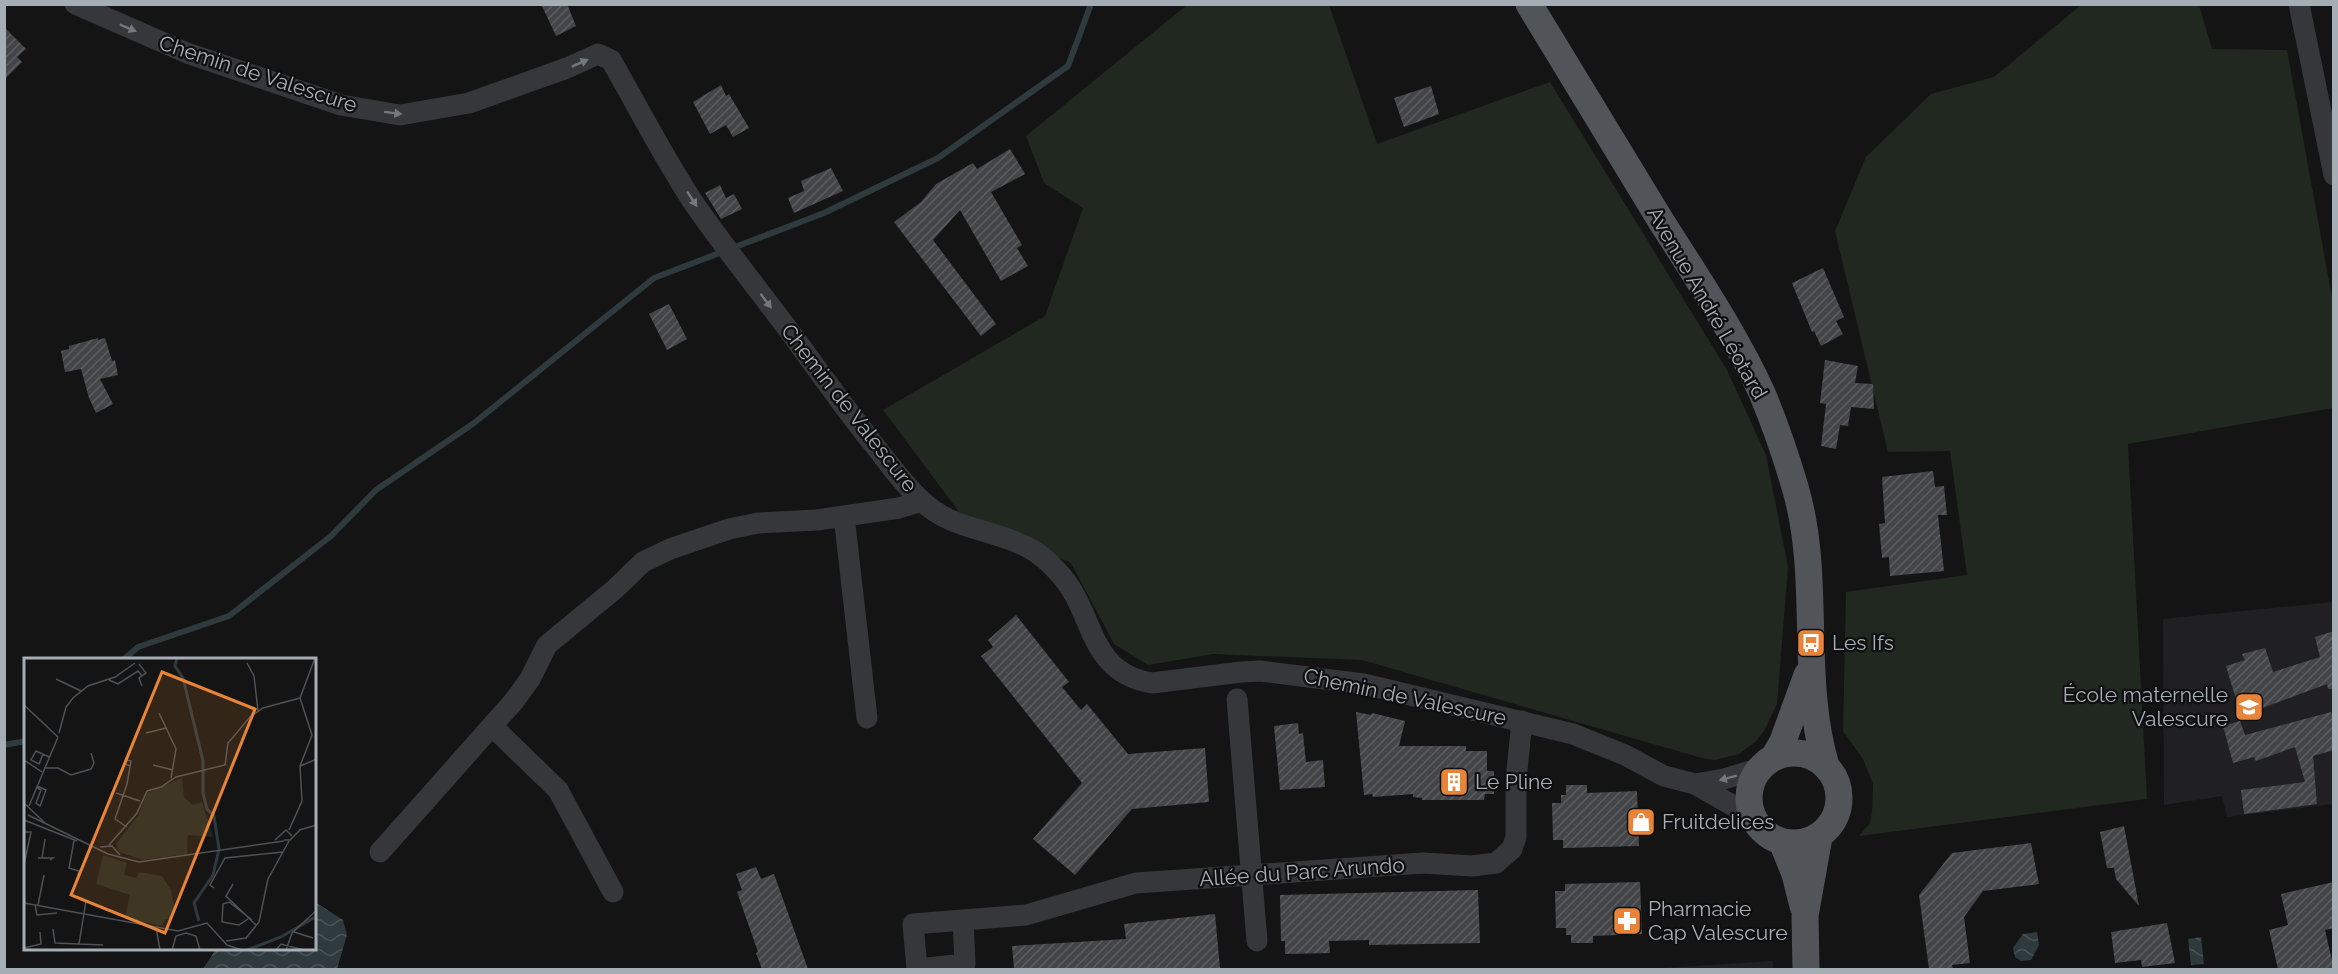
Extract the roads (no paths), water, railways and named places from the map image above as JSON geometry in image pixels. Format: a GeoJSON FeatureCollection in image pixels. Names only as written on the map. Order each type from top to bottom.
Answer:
{"type":"FeatureCollection","features":[{"type":"Feature","properties":{"kind":"main road","name":"Avenue André Léotard"},"geometry":{"type":"LineString","coordinates":[[1529,4],[1720,317],[1761,392],[1796,489],[1804,530],[1809,568],[1811,665],[1815,719],[1826,766]]}},
{"type":"Feature","properties":{"kind":"main road","name":"Avenue André Léotard"},"geometry":{"type":"LineString","coordinates":[[1767,763],[1783,741],[1811,665]]}},
{"type":"Feature","properties":{"kind":"main road"},"geometry":{"type":"LineString","coordinates":[[1796,753],[1817,759],[1826,766],[1838,786],[1839,808],[1835,820],[1819,837],[1795,844],[1770,837],[1760,828],[1749,804],[1749,792],[1753,779],[1767,763],[1796,753]]}},
{"type":"Feature","properties":{"kind":"main road"},"geometry":{"type":"LineString","coordinates":[[1806,969],[1805,916],[1819,837]]}},
{"type":"Feature","properties":{"kind":"main road"},"geometry":{"type":"LineString","coordinates":[[1782,842],[1795,874],[1805,916]]}},
{"type":"Feature","properties":{"kind":"street","name":"Chemin de Valescure"},"geometry":{"type":"LineString","coordinates":[[75,4],[187,54],[341,105],[400,115],[469,103],[598,54],[611,60],[693,201],[829,387],[892,468],[922,501],[957,523],[1014,541],[1041,556],[1072,589],[1094,640],[1104,656],[1118,669],[1139,680],[1164,682],[1241,672],[1283,673],[1364,684],[1573,734],[1625,754],[1664,776],[1695,784],[1753,817]]}},
{"type":"Feature","properties":{"kind":"street"},"geometry":{"type":"LineString","coordinates":[[2299,4],[2326,97],[2334,176]]}},
{"type":"Feature","properties":{"kind":"street"},"geometry":{"type":"LineString","coordinates":[[380,852],[492,726],[530,679],[547,645],[615,589],[643,562],[670,549],[729,529],[758,523],[817,520],[899,508],[922,501]]}},
{"type":"Feature","properties":{"kind":"street"},"geometry":{"type":"LineString","coordinates":[[844,516],[867,718]]}},
{"type":"Feature","properties":{"kind":"street"},"geometry":{"type":"LineString","coordinates":[[1237,699],[1257,941]]}},
{"type":"Feature","properties":{"kind":"street","name":"Allée du Parc Arundo"},"geometry":{"type":"LineString","coordinates":[[963,920],[1026,915],[1136,883],[1423,863],[1487,866],[1496,863],[1512,849],[1516,837],[1516,780],[1522,721]]}},
{"type":"Feature","properties":{"kind":"street"},"geometry":{"type":"LineString","coordinates":[[492,726],[558,790],[613,892]]}},
{"type":"Feature","properties":{"kind":"street","name":"Chemin de Valescure"},"geometry":{"type":"LineString","coordinates":[[1695,784],[1724,779],[1767,763]]}},
{"type":"Feature","properties":{"kind":"water"},"geometry":{"type":"Polygon","coordinates":[[[316,903],[343,920],[347,935],[337,969],[203,969],[215,950],[316,950],[316,903]]]}},
{"type":"Feature","properties":{"kind":"water"},"geometry":{"type":"Polygon","coordinates":[[[2037,932],[2039,945],[2031,960],[2021,961],[2015,957],[2013,948],[2023,934],[2037,932]]]}},
{"type":"Feature","properties":{"kind":"water"},"geometry":{"type":"Polygon","coordinates":[[[2201,937],[2204,964],[2191,965],[2188,939],[2201,937]]]}},
{"type":"Feature","properties":{"kind":"waterway"},"geometry":{"type":"LineString","coordinates":[[125,658],[138,647],[229,616],[331,536],[376,490],[474,423],[654,278],[824,213],[938,158],[1068,66],[1091,4]]}},
{"type":"Feature","properties":{"kind":"waterway"},"geometry":{"type":"LineString","coordinates":[[4,745],[24,741]]}},
{"type":"Feature","properties":{"kind":"place","name":"Les Ifs"},"geometry":{"type":"Point","coordinates":[1811,643]}},
{"type":"Feature","properties":{"kind":"place","name":"École maternelle Valescure"},"geometry":{"type":"Point","coordinates":[2249,707]}},
{"type":"Feature","properties":{"kind":"place","name":"Le Pline"},"geometry":{"type":"Point","coordinates":[1454,782]}},
{"type":"Feature","properties":{"kind":"place","name":"Fruitdelices"},"geometry":{"type":"Point","coordinates":[1641,822]}},
{"type":"Feature","properties":{"kind":"place","name":"Pharmacie Cap Valescure"},"geometry":{"type":"Point","coordinates":[1627,921]}}]}
